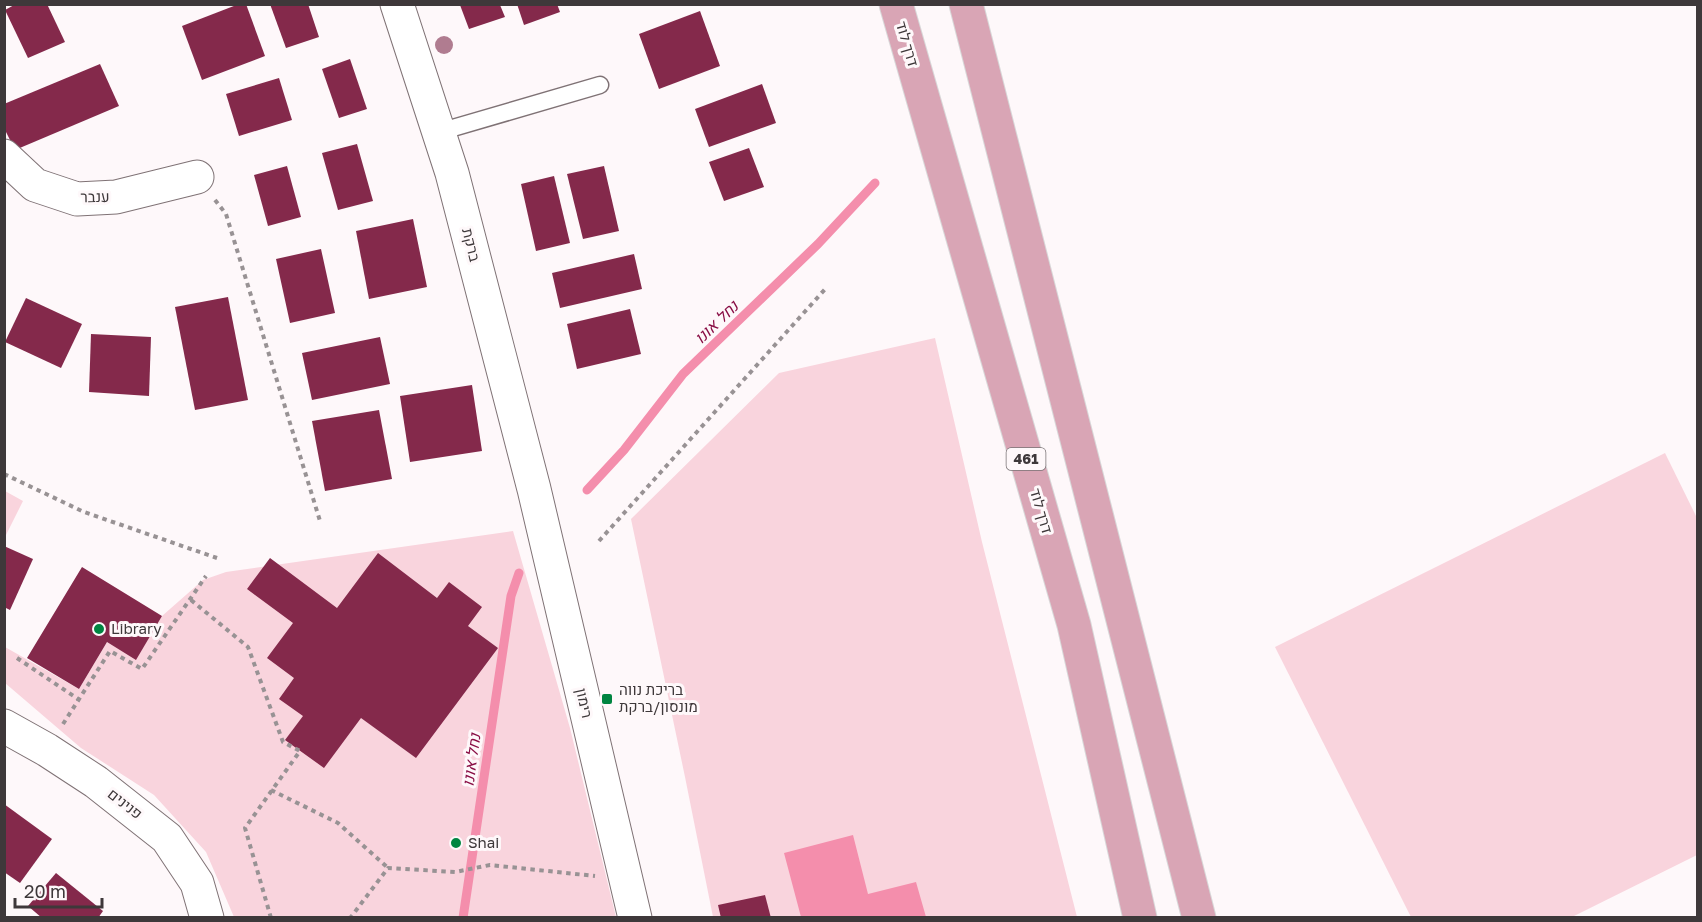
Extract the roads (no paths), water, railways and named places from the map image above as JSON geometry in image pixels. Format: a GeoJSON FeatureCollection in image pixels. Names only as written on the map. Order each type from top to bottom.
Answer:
{"type":"FeatureCollection","features":[{"type":"Feature","properties":{"kind":"main road","name":"דרך לוד"},"geometry":{"type":"LineString","coordinates":[[896,4],[1074,625],[1140,918]]}},
{"type":"Feature","properties":{"kind":"main road"},"geometry":{"type":"LineString","coordinates":[[966,4],[1199,918]]}},
{"type":"Feature","properties":{"kind":"street","name":"ברקת"},"geometry":{"type":"LineString","coordinates":[[397,4],[452,173],[534,489]]}},
{"type":"Feature","properties":{"kind":"street","name":"ענבר"},"geometry":{"type":"LineString","coordinates":[[4,156],[34,185],[77,199],[116,197],[197,177]]}},
{"type":"Feature","properties":{"kind":"street","name":"רימון"},"geometry":{"type":"LineString","coordinates":[[534,489],[635,918]]}},
{"type":"Feature","properties":{"kind":"street","name":"פנינים"},"geometry":{"type":"LineString","coordinates":[[4,726],[47,750],[96,782],[167,838],[197,883],[207,918]]}},
{"type":"Feature","properties":{"kind":"lane"},"geometry":{"type":"LineString","coordinates":[[439,132],[600,86]]}},
{"type":"Feature","properties":{"kind":"waterway","name":"נחל אונו"},"geometry":{"type":"LineString","coordinates":[[587,490],[624,450],[683,374],[818,244],[875,183]]}},
{"type":"Feature","properties":{"kind":"waterway","name":"נחל אונו"},"geometry":{"type":"LineString","coordinates":[[463,918],[511,596],[519,573]]}},
{"type":"Feature","properties":{"kind":"place","name":"Library"},"geometry":{"type":"Point","coordinates":[99,629]}},
{"type":"Feature","properties":{"kind":"place","name":"בריכת נווה מונסון/ברקת"},"geometry":{"type":"Point","coordinates":[607,699]}},
{"type":"Feature","properties":{"kind":"place","name":"Shai"},"geometry":{"type":"Point","coordinates":[456,843]}}]}
